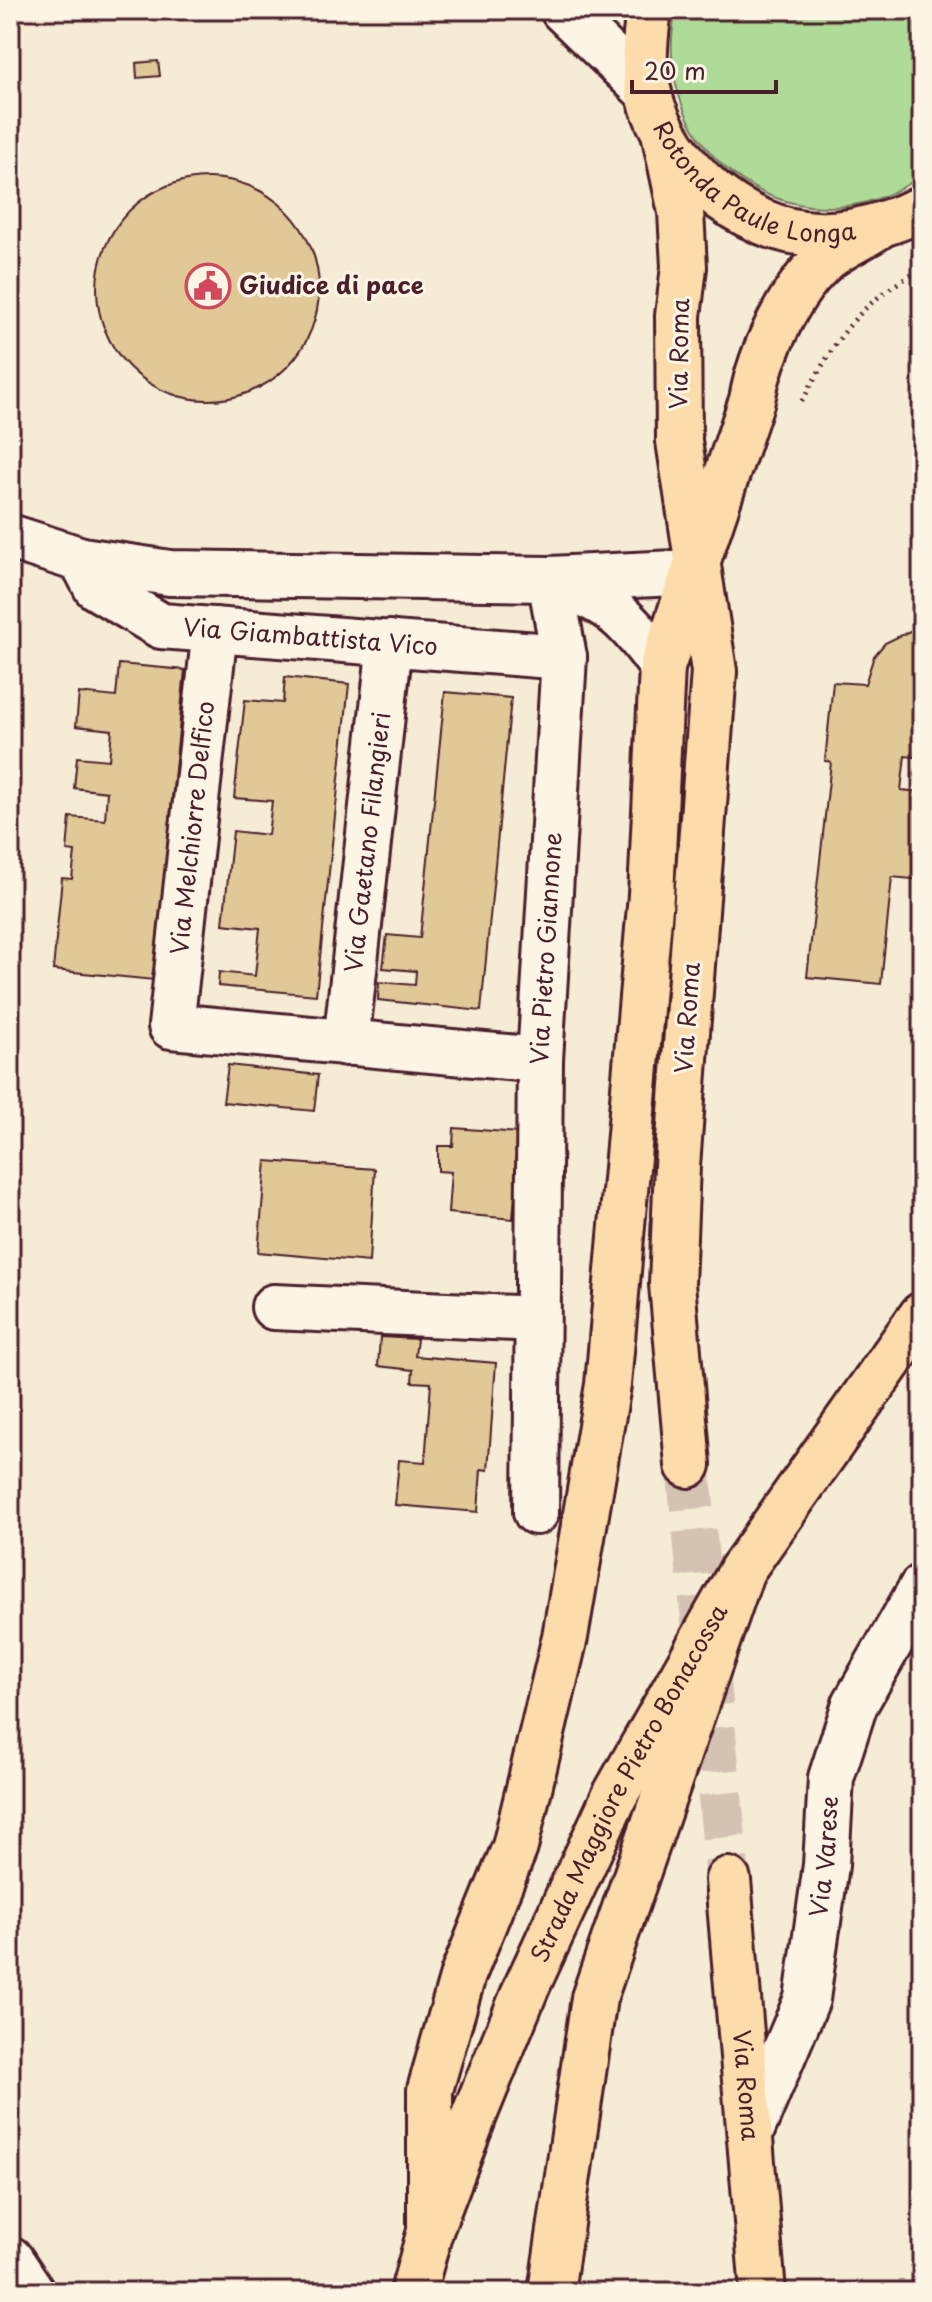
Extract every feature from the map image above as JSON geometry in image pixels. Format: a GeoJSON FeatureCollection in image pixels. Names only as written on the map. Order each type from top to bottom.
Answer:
{"type":"FeatureCollection","features":[{"type":"Feature","properties":{"kind":"main road","name":"Rotonda Paule Longa"},"geometry":{"type":"LineString","coordinates":[[649,10],[644,43],[649,93],[665,137],[704,186],[756,219],[815,234],[876,228],[922,209]]}},
{"type":"Feature","properties":{"kind":"main road","name":"Via Roma"},"geometry":{"type":"LineString","coordinates":[[665,137],[681,212],[684,267],[678,316],[679,441],[714,671],[677,1166],[672,1284],[688,1465]]}},
{"type":"Feature","properties":{"kind":"main road","name":"Via Roma"},"geometry":{"type":"LineString","coordinates":[[697,572],[752,400],[757,371],[790,303],[827,258],[876,228]]}},
{"type":"Feature","properties":{"kind":"main road"},"geometry":{"type":"LineString","coordinates":[[430,2231],[430,2090],[463,1975],[515,1847],[565,1637],[608,1385],[651,895],[662,667],[697,572]]}},
{"type":"Feature","properties":{"kind":"main road","name":"Strada Maggiore Pietro Bonacossa"},"geometry":{"type":"LineString","coordinates":[[413,2292],[430,2231],[527,1986],[614,1797],[742,1570],[922,1315]]}},
{"type":"Feature","properties":{"kind":"main road"},"geometry":{"type":"LineString","coordinates":[[551,2292],[594,1998],[742,1570]]}},
{"type":"Feature","properties":{"kind":"main road","name":"Via Roma"},"geometry":{"type":"LineString","coordinates":[[728,1880],[763,2292]]}},
{"type":"Feature","properties":{"kind":"street"},"geometry":{"type":"LineString","coordinates":[[563,10],[649,93]]}},
{"type":"Feature","properties":{"kind":"street"},"geometry":{"type":"LineString","coordinates":[[10,537],[82,560],[170,573],[550,579],[697,572]]}},
{"type":"Feature","properties":{"kind":"street","name":"Via Giambattista Vico"},"geometry":{"type":"LineString","coordinates":[[82,560],[96,587],[161,626],[564,657]]}},
{"type":"Feature","properties":{"kind":"street"},"geometry":{"type":"LineString","coordinates":[[550,579],[589,594],[631,623],[662,667]]}},
{"type":"Feature","properties":{"kind":"street","name":"Via Pietro Giannone"},"geometry":{"type":"LineString","coordinates":[[536,1512],[540,1060],[564,657],[550,579]]}},
{"type":"Feature","properties":{"kind":"street","name":"Via Melchiorre Delfico"},"geometry":{"type":"LineString","coordinates":[[215,630],[171,1026],[346,1043]]}},
{"type":"Feature","properties":{"kind":"street","name":"Via Gaetano Filangieri"},"geometry":{"type":"LineString","coordinates":[[346,1043],[390,643]]}},
{"type":"Feature","properties":{"kind":"street"},"geometry":{"type":"LineString","coordinates":[[346,1043],[540,1060]]}},
{"type":"Feature","properties":{"kind":"street"},"geometry":{"type":"LineString","coordinates":[[274,1307],[537,1319]]}},
{"type":"Feature","properties":{"kind":"street","name":"Via Varese"},"geometry":{"type":"LineString","coordinates":[[750,2134],[807,1999],[836,1763],[855,1704],[922,1587]]}},
{"type":"Feature","properties":{"kind":"street"},"geometry":{"type":"LineString","coordinates":[[10,2259],[32,2292]]}},
{"type":"Feature","properties":{"kind":"green space"},"geometry":{"type":"Polygon","coordinates":[[[676,10],[922,10],[922,175],[875,199],[828,207],[782,200],[741,180],[708,149],[684,109],[672,62],[676,10]]]}},
{"type":"Feature","properties":{"kind":"building"},"geometry":{"type":"Polygon","coordinates":[[[158,61],[160,76],[137,78],[136,63],[158,61]]]}},
{"type":"Feature","properties":{"kind":"building","name":"Giudice di pace"},"geometry":{"type":"Polygon","coordinates":[[[208,178],[251,186],[287,210],[311,246],[319,289],[311,332],[287,368],[251,392],[208,400],[165,392],[129,368],[105,332],[97,289],[105,246],[129,210],[165,186],[208,178]]]}},
{"type":"Feature","properties":{"kind":"building"},"geometry":{"type":"Polygon","coordinates":[[[922,625],[922,758],[905,756],[901,790],[922,792],[922,880],[892,877],[881,984],[807,977],[831,762],[825,761],[833,682],[865,684],[874,656],[885,643],[922,625]]]}},
{"type":"Feature","properties":{"kind":"building"},"geometry":{"type":"Polygon","coordinates":[[[119,664],[185,670],[154,980],[53,970],[62,878],[72,879],[75,852],[67,851],[70,817],[105,820],[107,792],[74,788],[77,757],[109,760],[112,730],[76,726],[79,693],[116,697],[119,664]]]}},
{"type":"Feature","properties":{"kind":"building"},"geometry":{"type":"Polygon","coordinates":[[[285,677],[349,684],[316,995],[218,986],[219,972],[255,976],[260,928],[223,924],[233,831],[268,835],[272,801],[234,798],[245,700],[283,703],[285,677]]]}},
{"type":"Feature","properties":{"kind":"building"},"geometry":{"type":"Polygon","coordinates":[[[445,692],[511,698],[481,1011],[378,1000],[379,982],[415,985],[416,971],[383,968],[387,935],[420,938],[445,692]]]}},
{"type":"Feature","properties":{"kind":"building"},"geometry":{"type":"Polygon","coordinates":[[[228,1065],[318,1075],[314,1111],[223,1102],[228,1065]]]}},
{"type":"Feature","properties":{"kind":"building"},"geometry":{"type":"Polygon","coordinates":[[[454,1128],[520,1133],[513,1219],[448,1213],[451,1172],[438,1171],[438,1146],[453,1146],[454,1128]]]}},
{"type":"Feature","properties":{"kind":"building"},"geometry":{"type":"Polygon","coordinates":[[[266,1161],[375,1169],[369,1262],[258,1252],[266,1161]]]}},
{"type":"Feature","properties":{"kind":"building"},"geometry":{"type":"Polygon","coordinates":[[[380,1337],[417,1339],[415,1356],[496,1363],[488,1470],[481,1469],[478,1512],[395,1505],[399,1460],[425,1462],[431,1383],[412,1382],[413,1370],[378,1366],[380,1337]]]}},
{"type":"Feature","properties":{"kind":"tunnel"},"geometry":{"type":"LineString","coordinates":[[688,1465],[728,1880]]}},
{"type":"Feature","properties":{"kind":"place","name":"Giudice di pace"},"geometry":{"type":"Point","coordinates":[208,286]}}]}
